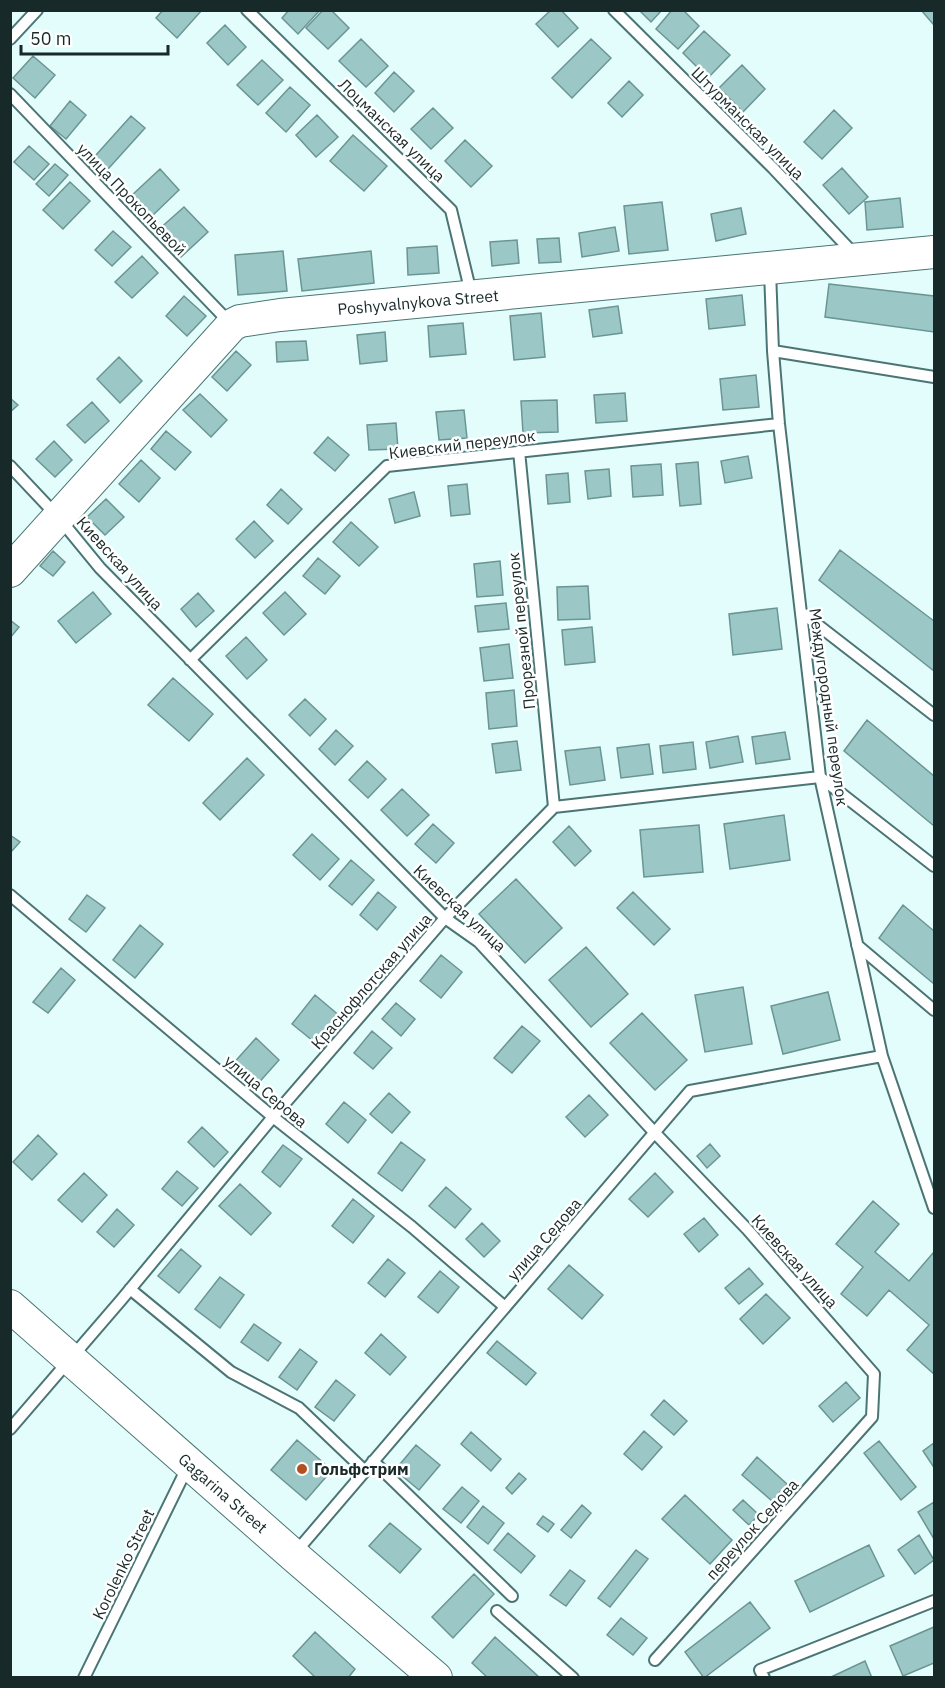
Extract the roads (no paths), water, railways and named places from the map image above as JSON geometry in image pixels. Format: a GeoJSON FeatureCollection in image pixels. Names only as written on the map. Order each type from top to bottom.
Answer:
{"type":"FeatureCollection","features":[{"type":"Feature","properties":{"kind":"main road","name":"Poshyvalnykova Street"},"geometry":{"type":"LineString","coordinates":[[232,325],[240,321],[280,315],[934,252]]}},
{"type":"Feature","properties":{"kind":"main road"},"geometry":{"type":"LineString","coordinates":[[10,571],[232,325]]}},
{"type":"Feature","properties":{"kind":"main road","name":"Gagarina Street"},"geometry":{"type":"LineString","coordinates":[[10,1306],[293,1555],[436,1677]]}},
{"type":"Feature","properties":{"kind":"lane"},"geometry":{"type":"LineString","coordinates":[[10,39],[37,10]]}},
{"type":"Feature","properties":{"kind":"lane","name":"Лоцманская улица"},"geometry":{"type":"LineString","coordinates":[[247,10],[452,210],[472,296]]}},
{"type":"Feature","properties":{"kind":"lane","name":"Штурманская улица"},"geometry":{"type":"LineString","coordinates":[[614,10],[773,168],[859,259]]}},
{"type":"Feature","properties":{"kind":"lane","name":"улица Прокопьевой"},"geometry":{"type":"LineString","coordinates":[[10,94],[232,325]]}},
{"type":"Feature","properties":{"kind":"lane","name":"Междугородный переулок"},"geometry":{"type":"LineString","coordinates":[[770,268],[779,424],[820,777],[882,1056],[934,1208]]}},
{"type":"Feature","properties":{"kind":"lane"},"geometry":{"type":"LineString","coordinates":[[773,351],[934,377]]}},
{"type":"Feature","properties":{"kind":"lane","name":"Киевский переулок"},"geometry":{"type":"LineString","coordinates":[[190,660],[387,466],[779,424]]}},
{"type":"Feature","properties":{"kind":"lane","name":"Прорезной переулок"},"geometry":{"type":"LineString","coordinates":[[519,451],[554,807]]}},
{"type":"Feature","properties":{"kind":"lane","name":"Киевская улица"},"geometry":{"type":"LineString","coordinates":[[10,466],[59,518],[100,568],[190,660],[445,918],[479,942],[747,1229],[874,1374],[872,1418]]}},
{"type":"Feature","properties":{"kind":"lane"},"geometry":{"type":"LineString","coordinates":[[801,612],[934,715]]}},
{"type":"Feature","properties":{"kind":"lane"},"geometry":{"type":"LineString","coordinates":[[554,807],[820,777],[934,866]]}},
{"type":"Feature","properties":{"kind":"lane","name":"Краснофлотская улица"},"geometry":{"type":"LineString","coordinates":[[10,1429],[273,1117],[445,918],[554,807]]}},
{"type":"Feature","properties":{"kind":"lane","name":"улица Серова"},"geometry":{"type":"LineString","coordinates":[[10,895],[273,1117],[412,1227],[505,1307]]}},
{"type":"Feature","properties":{"kind":"lane"},"geometry":{"type":"LineString","coordinates":[[857,945],[934,1010]]}},
{"type":"Feature","properties":{"kind":"lane","name":"улица Седова"},"geometry":{"type":"LineString","coordinates":[[293,1555],[690,1091],[882,1056]]}},
{"type":"Feature","properties":{"kind":"lane"},"geometry":{"type":"LineString","coordinates":[[130,1289],[231,1372],[299,1408],[365,1471]]}},
{"type":"Feature","properties":{"kind":"lane","name":"переулок Седова"},"geometry":{"type":"LineString","coordinates":[[655,1660],[872,1418]]}},
{"type":"Feature","properties":{"kind":"lane"},"geometry":{"type":"LineString","coordinates":[[373,1461],[512,1596]]}},
{"type":"Feature","properties":{"kind":"lane","name":"Korolenko Street"},"geometry":{"type":"LineString","coordinates":[[84,1677],[189,1463]]}},
{"type":"Feature","properties":{"kind":"lane"},"geometry":{"type":"LineString","coordinates":[[760,1675],[934,1601]]}},
{"type":"Feature","properties":{"kind":"lane"},"geometry":{"type":"LineString","coordinates":[[497,1611],[573,1677]]}},
{"type":"Feature","properties":{"kind":"place","name":"Гольфстрим"},"geometry":{"type":"Point","coordinates":[302,1469]}}]}
